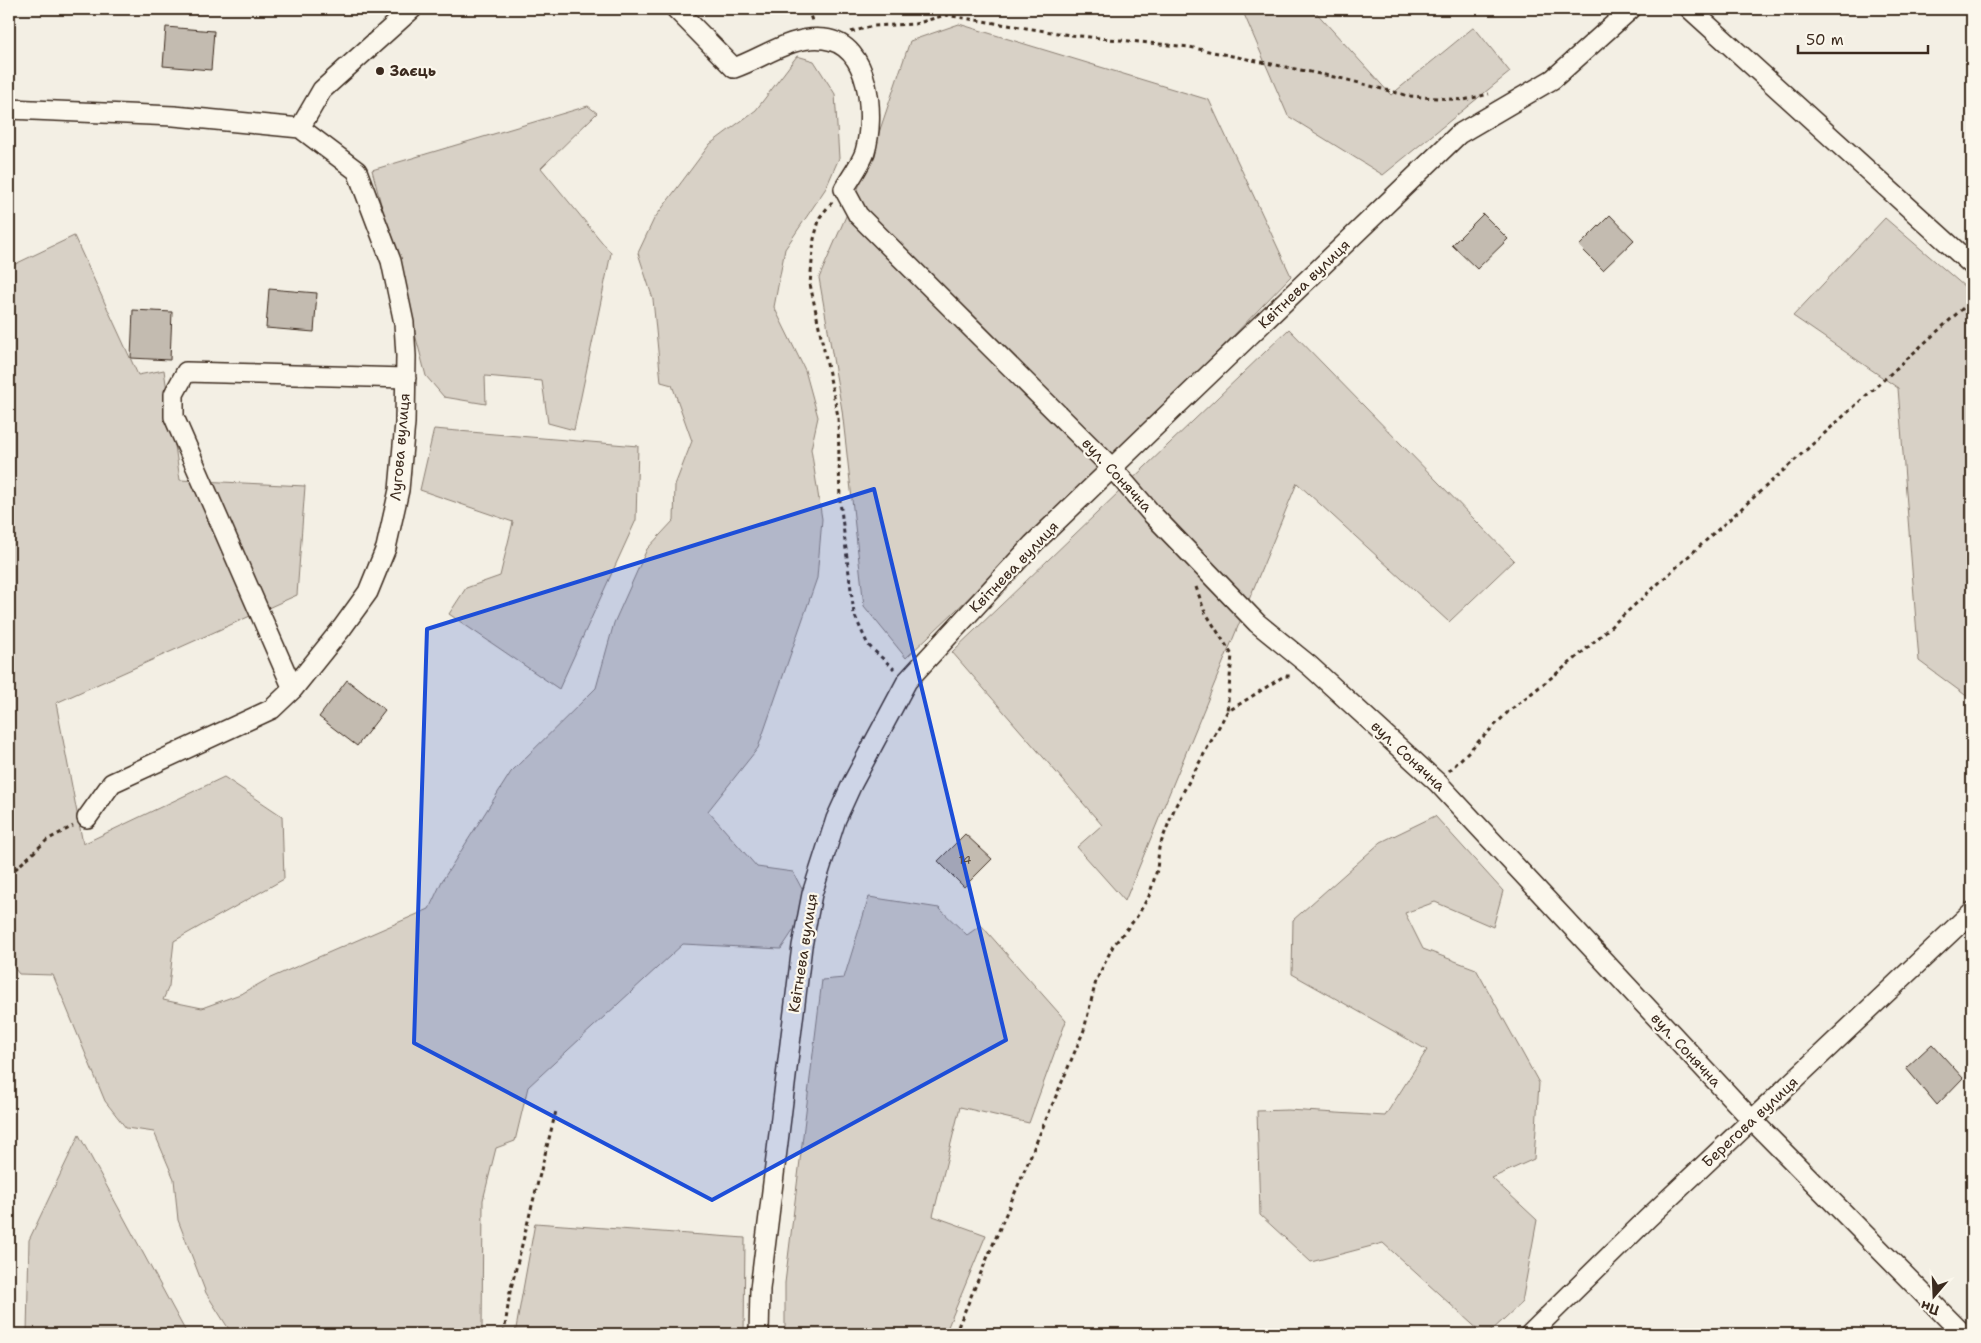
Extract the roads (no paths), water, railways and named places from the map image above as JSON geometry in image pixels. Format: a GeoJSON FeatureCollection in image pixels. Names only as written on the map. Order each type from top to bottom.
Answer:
{"type":"FeatureCollection","features":[{"type":"Feature","properties":{"kind":"street"},"geometry":{"type":"LineString","coordinates":[[9,109],[174,116],[300,128],[322,90],[412,9]]}},
{"type":"Feature","properties":{"kind":"street","name":"вул. Сонячна"},"geometry":{"type":"LineString","coordinates":[[676,9],[734,68],[782,46],[805,39],[825,38],[852,52],[868,92],[870,129],[865,154],[844,189],[858,215],[1113,469],[1151,513],[1257,623],[1320,674],[1438,783],[1752,1120],[1963,1334]]}},
{"type":"Feature","properties":{"kind":"street","name":"Квітнева вулиця"},"geometry":{"type":"LineString","coordinates":[[759,1334],[761,1280],[802,946],[812,894],[826,847],[852,784],[907,681],[1033,544],[1459,134],[1553,80],[1630,9]]}},
{"type":"Feature","properties":{"kind":"street"},"geometry":{"type":"LineString","coordinates":[[1690,9],[1972,264]]}},
{"type":"Feature","properties":{"kind":"street","name":"Лугова вулиця"},"geometry":{"type":"LineString","coordinates":[[87,818],[112,783],[272,709],[293,689],[368,592],[386,548],[399,490],[405,423],[404,323],[391,261],[356,171],[300,128]]}},
{"type":"Feature","properties":{"kind":"street"},"geometry":{"type":"LineString","coordinates":[[293,689],[174,417],[174,394],[186,372],[406,378]]}},
{"type":"Feature","properties":{"kind":"street","name":"Берегова вулиця"},"geometry":{"type":"LineString","coordinates":[[1530,1334],[1647,1219],[1972,912]]}},
{"type":"Feature","properties":{"kind":"place","name":"Заєць"},"geometry":{"type":"Point","coordinates":[380,71]}}]}
